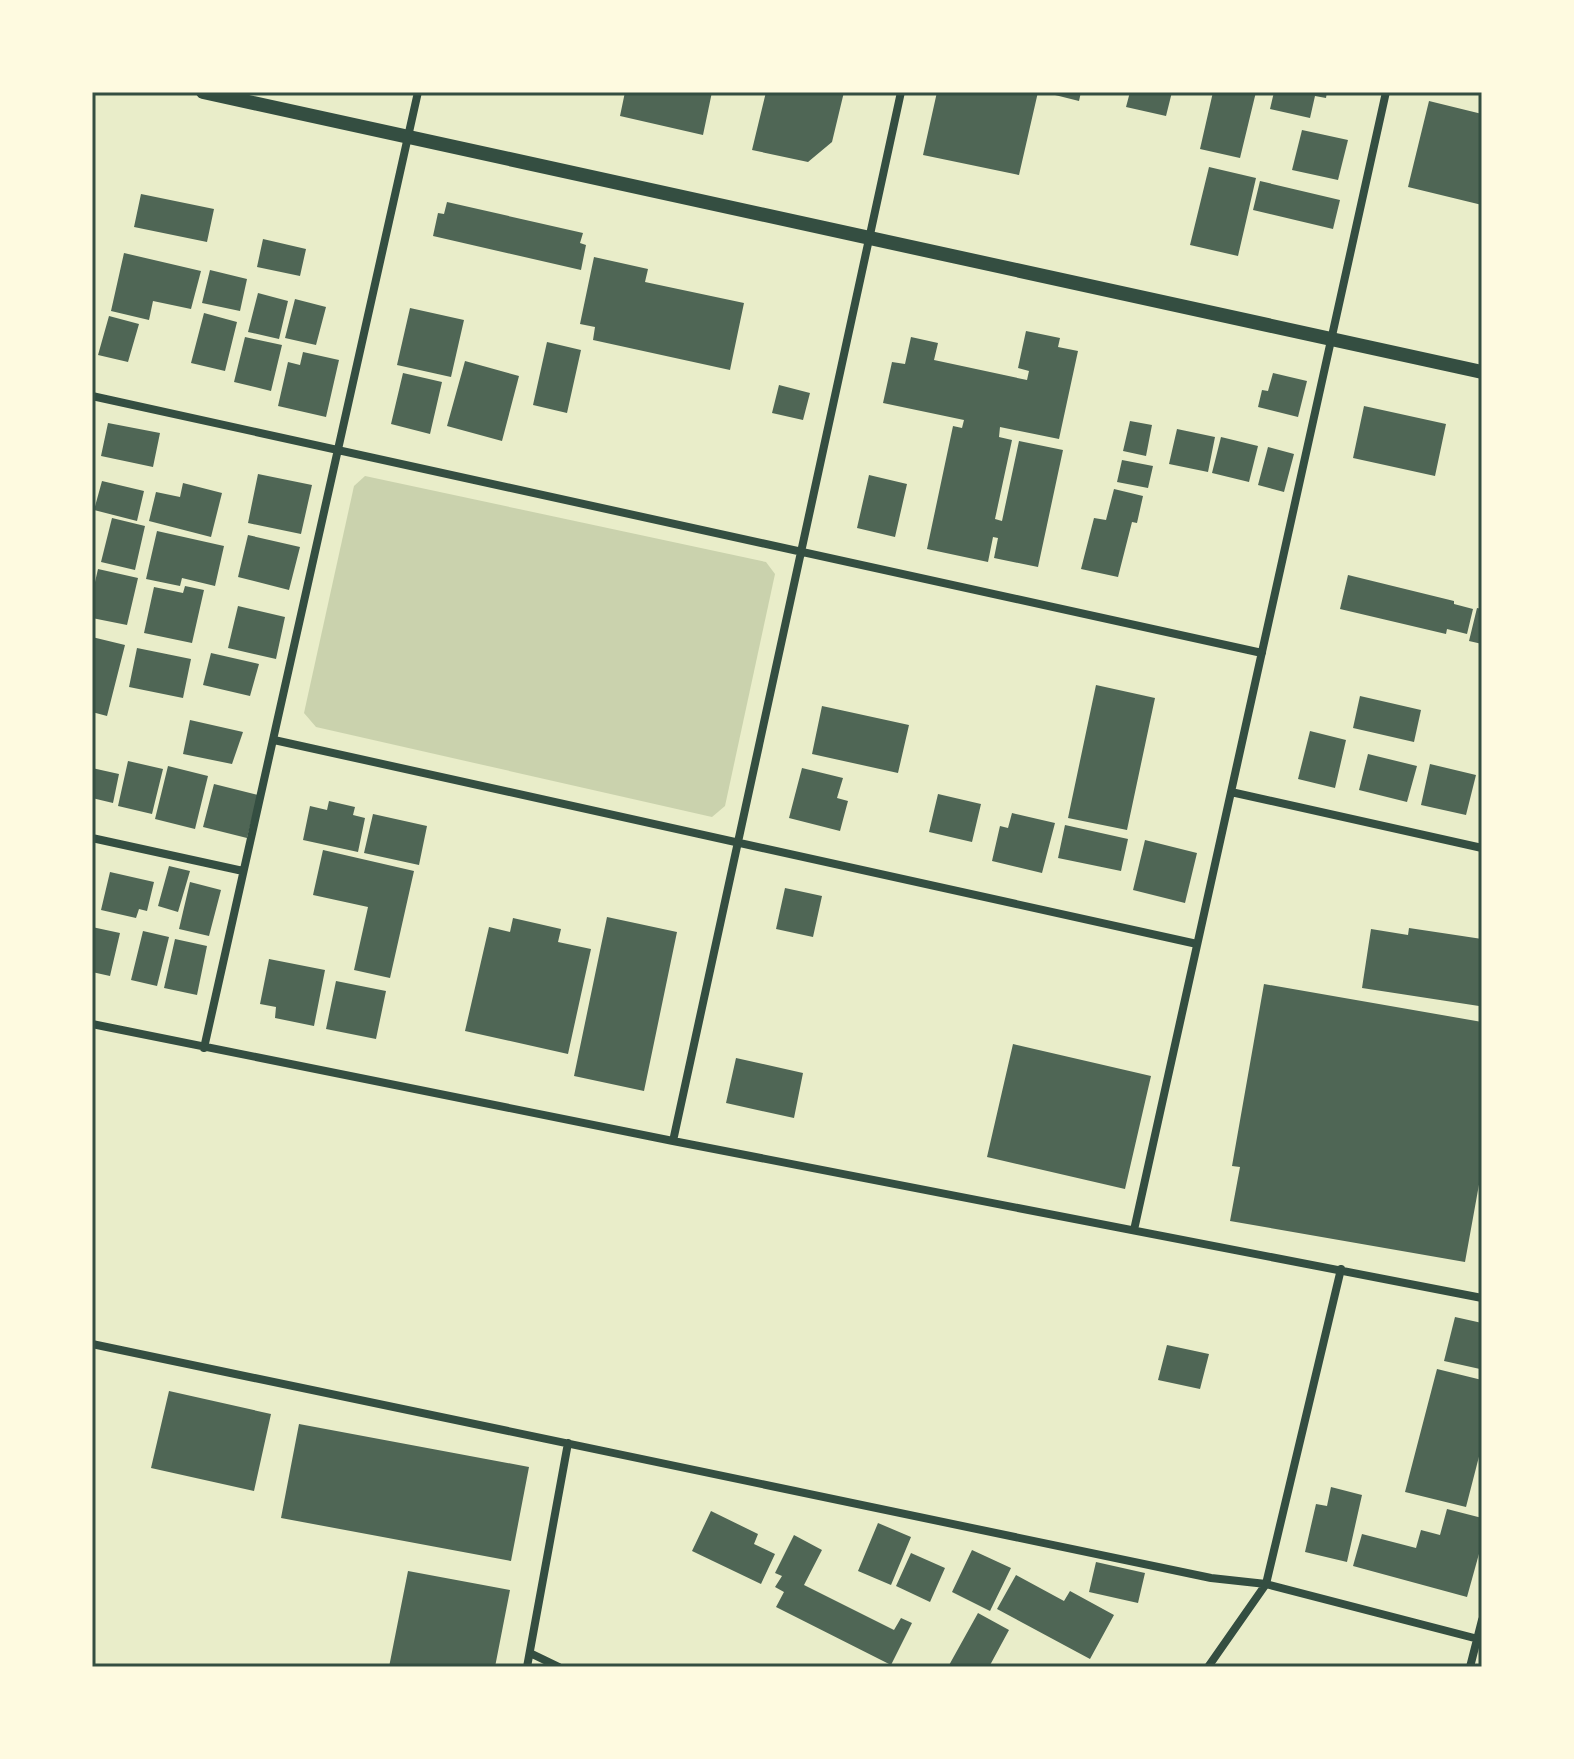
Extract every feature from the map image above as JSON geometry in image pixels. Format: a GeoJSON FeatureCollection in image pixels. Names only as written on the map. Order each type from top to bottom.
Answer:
{"type":"FeatureCollection","features":[{"type":"Feature","properties":{"kind":"street"},"geometry":{"type":"LineString","coordinates":[[203,92],[1482,372]]}},
{"type":"Feature","properties":{"kind":"street"},"geometry":{"type":"LineString","coordinates":[[204,1048],[418,92]]}},
{"type":"Feature","properties":{"kind":"street"},"geometry":{"type":"LineString","coordinates":[[673,1141],[901,92]]}},
{"type":"Feature","properties":{"kind":"street"},"geometry":{"type":"LineString","coordinates":[[1134,1230],[1386,92]]}},
{"type":"Feature","properties":{"kind":"street"},"geometry":{"type":"LineString","coordinates":[[92,396],[1262,653]]}},
{"type":"Feature","properties":{"kind":"street"},"geometry":{"type":"LineString","coordinates":[[274,740],[1197,944]]}},
{"type":"Feature","properties":{"kind":"street"},"geometry":{"type":"LineString","coordinates":[[1231,792],[1482,848]]}},
{"type":"Feature","properties":{"kind":"street"},"geometry":{"type":"LineString","coordinates":[[92,838],[243,871]]}},
{"type":"Feature","properties":{"kind":"street"},"geometry":{"type":"LineString","coordinates":[[92,1024],[673,1141],[1482,1298]]}},
{"type":"Feature","properties":{"kind":"street"},"geometry":{"type":"LineString","coordinates":[[1208,1667],[1266,1584],[1341,1269]]}},
{"type":"Feature","properties":{"kind":"street"},"geometry":{"type":"LineString","coordinates":[[92,1344],[1211,1578],[1266,1584],[1480,1640]]}},
{"type":"Feature","properties":{"kind":"street"},"geometry":{"type":"LineString","coordinates":[[527,1667],[568,1443]]}},
{"type":"Feature","properties":{"kind":"street"},"geometry":{"type":"LineString","coordinates":[[1470,1667],[1480,1640],[1482,1620]]}},
{"type":"Feature","properties":{"kind":"street"},"geometry":{"type":"LineString","coordinates":[[530,1653],[559,1667]]}},
{"type":"Feature","properties":{"kind":"green space"},"geometry":{"type":"Polygon","coordinates":[[[365,476],[766,562],[775,574],[725,806],[712,817],[316,727],[304,713],[354,486],[365,476]]]}},
{"type":"Feature","properties":{"kind":"building"},"geometry":{"type":"Polygon","coordinates":[[[625,92],[712,92],[703,135],[620,116],[625,92]]]}},
{"type":"Feature","properties":{"kind":"building"},"geometry":{"type":"Polygon","coordinates":[[[766,92],[844,92],[832,142],[808,162],[752,150],[766,92]]]}},
{"type":"Feature","properties":{"kind":"building"},"geometry":{"type":"Polygon","coordinates":[[[937,92],[1038,92],[1019,175],[923,155],[937,92]]]}},
{"type":"Feature","properties":{"kind":"building"},"geometry":{"type":"Polygon","coordinates":[[[1043,92],[1081,92],[1079,101],[1043,92]]]}},
{"type":"Feature","properties":{"kind":"building"},"geometry":{"type":"Polygon","coordinates":[[[1130,92],[1172,92],[1166,116],[1126,107],[1130,92]]]}},
{"type":"Feature","properties":{"kind":"building"},"geometry":{"type":"Polygon","coordinates":[[[1213,92],[1256,92],[1240,158],[1200,149],[1213,92]]]}},
{"type":"Feature","properties":{"kind":"building"},"geometry":{"type":"Polygon","coordinates":[[[1274,92],[1327,92],[1326,98],[1315,96],[1310,118],[1270,109],[1274,92]]]}},
{"type":"Feature","properties":{"kind":"building"},"geometry":{"type":"Polygon","coordinates":[[[1429,101],[1482,114],[1482,205],[1408,187],[1429,101]]]}},
{"type":"Feature","properties":{"kind":"building"},"geometry":{"type":"Polygon","coordinates":[[[1302,130],[1348,140],[1338,180],[1292,170],[1302,130]]]}},
{"type":"Feature","properties":{"kind":"building"},"geometry":{"type":"Polygon","coordinates":[[[1209,167],[1256,178],[1238,256],[1190,245],[1209,167]]]}},
{"type":"Feature","properties":{"kind":"building"},"geometry":{"type":"Polygon","coordinates":[[[1260,181],[1340,200],[1333,229],[1253,210],[1260,181]]]}},
{"type":"Feature","properties":{"kind":"building"},"geometry":{"type":"Polygon","coordinates":[[[141,194],[214,209],[207,242],[134,227],[141,194]]]}},
{"type":"Feature","properties":{"kind":"building"},"geometry":{"type":"Polygon","coordinates":[[[447,202],[583,233],[580,243],[586,245],[581,270],[433,236],[438,213],[444,214],[447,202]]]}},
{"type":"Feature","properties":{"kind":"building"},"geometry":{"type":"Polygon","coordinates":[[[263,239],[306,249],[300,276],[257,267],[263,239]]]}},
{"type":"Feature","properties":{"kind":"building"},"geometry":{"type":"Polygon","coordinates":[[[124,253],[201,271],[191,309],[153,301],[149,320],[111,311],[124,253]]]}},
{"type":"Feature","properties":{"kind":"building"},"geometry":{"type":"Polygon","coordinates":[[[594,257],[648,269],[645,282],[744,303],[730,370],[593,340],[595,327],[580,324],[594,257]]]}},
{"type":"Feature","properties":{"kind":"building"},"geometry":{"type":"Polygon","coordinates":[[[210,270],[247,279],[240,311],[202,303],[210,270]]]}},
{"type":"Feature","properties":{"kind":"building"},"geometry":{"type":"Polygon","coordinates":[[[258,293],[288,301],[279,339],[248,332],[258,293]]]}},
{"type":"Feature","properties":{"kind":"building"},"geometry":{"type":"Polygon","coordinates":[[[295,299],[326,307],[316,345],[285,338],[295,299]]]}},
{"type":"Feature","properties":{"kind":"building"},"geometry":{"type":"Polygon","coordinates":[[[410,308],[464,320],[451,377],[397,365],[410,308]]]}},
{"type":"Feature","properties":{"kind":"building"},"geometry":{"type":"Polygon","coordinates":[[[204,313],[237,322],[225,371],[191,363],[204,313]]]}},
{"type":"Feature","properties":{"kind":"building"},"geometry":{"type":"Polygon","coordinates":[[[109,316],[139,324],[128,362],[98,355],[109,316]]]}},
{"type":"Feature","properties":{"kind":"building"},"geometry":{"type":"Polygon","coordinates":[[[1026,331],[1060,338],[1058,347],[1078,351],[1059,439],[1000,427],[999,437],[1012,440],[995,519],[1002,521],[1019,441],[1063,450],[1038,567],[994,558],[998,538],[993,537],[988,562],[927,549],[953,426],[962,428],[964,420],[883,403],[892,362],[905,364],[911,337],[938,343],[934,360],[1027,380],[1029,371],[1018,368],[1026,331]]]}},
{"type":"Feature","properties":{"kind":"building"},"geometry":{"type":"Polygon","coordinates":[[[245,337],[282,345],[271,391],[234,382],[245,337]]]}},
{"type":"Feature","properties":{"kind":"building"},"geometry":{"type":"Polygon","coordinates":[[[547,342],[581,350],[567,413],[533,405],[547,342]]]}},
{"type":"Feature","properties":{"kind":"building"},"geometry":{"type":"Polygon","coordinates":[[[303,352],[339,360],[326,417],[278,406],[288,362],[300,365],[303,352]]]}},
{"type":"Feature","properties":{"kind":"building"},"geometry":{"type":"Polygon","coordinates":[[[465,361],[519,376],[502,441],[447,426],[465,361]]]}},
{"type":"Feature","properties":{"kind":"building"},"geometry":{"type":"Polygon","coordinates":[[[403,373],[442,382],[430,434],[391,424],[403,373]]]}},
{"type":"Feature","properties":{"kind":"building"},"geometry":{"type":"Polygon","coordinates":[[[1273,373],[1307,381],[1298,417],[1258,407],[1262,390],[1268,391],[1273,373]]]}},
{"type":"Feature","properties":{"kind":"building"},"geometry":{"type":"Polygon","coordinates":[[[779,385],[810,393],[803,420],[772,413],[779,385]]]}},
{"type":"Feature","properties":{"kind":"building"},"geometry":{"type":"Polygon","coordinates":[[[1364,406],[1446,424],[1435,476],[1353,458],[1364,406]]]}},
{"type":"Feature","properties":{"kind":"building"},"geometry":{"type":"Polygon","coordinates":[[[1130,421],[1152,425],[1146,456],[1123,451],[1130,421]]]}},
{"type":"Feature","properties":{"kind":"building"},"geometry":{"type":"Polygon","coordinates":[[[108,423],[160,433],[153,467],[101,456],[108,423]]]}},
{"type":"Feature","properties":{"kind":"building"},"geometry":{"type":"Polygon","coordinates":[[[1177,429],[1215,437],[1208,472],[1169,464],[1177,429]]]}},
{"type":"Feature","properties":{"kind":"building"},"geometry":{"type":"Polygon","coordinates":[[[1221,437],[1258,446],[1249,482],[1212,473],[1221,437]]]}},
{"type":"Feature","properties":{"kind":"building"},"geometry":{"type":"Polygon","coordinates":[[[1268,447],[1294,454],[1284,492],[1258,485],[1268,447]]]}},
{"type":"Feature","properties":{"kind":"building"},"geometry":{"type":"Polygon","coordinates":[[[1122,460],[1153,466],[1148,488],[1117,482],[1122,460]]]}},
{"type":"Feature","properties":{"kind":"building"},"geometry":{"type":"Polygon","coordinates":[[[258,474],[312,485],[301,534],[248,523],[258,474]]]}},
{"type":"Feature","properties":{"kind":"building"},"geometry":{"type":"Polygon","coordinates":[[[869,475],[907,484],[895,537],[857,528],[869,475]]]}},
{"type":"Feature","properties":{"kind":"building"},"geometry":{"type":"Polygon","coordinates":[[[102,481],[144,491],[137,521],[94,510],[102,481]]]}},
{"type":"Feature","properties":{"kind":"building"},"geometry":{"type":"Polygon","coordinates":[[[183,483],[222,493],[211,537],[149,521],[156,492],[180,497],[183,483]]]}},
{"type":"Feature","properties":{"kind":"building"},"geometry":{"type":"Polygon","coordinates":[[[1114,489],[1143,496],[1137,523],[1132,522],[1118,577],[1081,569],[1094,518],[1106,520],[1114,489]]]}},
{"type":"Feature","properties":{"kind":"building"},"geometry":{"type":"Polygon","coordinates":[[[112,518],[145,526],[135,570],[101,562],[112,518]]]}},
{"type":"Feature","properties":{"kind":"building"},"geometry":{"type":"Polygon","coordinates":[[[157,531],[224,546],[215,586],[182,578],[180,586],[146,579],[157,531]]]}},
{"type":"Feature","properties":{"kind":"building"},"geometry":{"type":"Polygon","coordinates":[[[248,535],[300,547],[289,590],[238,577],[248,535]]]}},
{"type":"Feature","properties":{"kind":"building"},"geometry":{"type":"Polygon","coordinates":[[[98,569],[138,578],[127,625],[92,618],[92,595],[98,569]]]}},
{"type":"Feature","properties":{"kind":"building"},"geometry":{"type":"Polygon","coordinates":[[[1348,575],[1454,601],[1454,604],[1473,609],[1467,634],[1447,629],[1446,634],[1340,609],[1348,575]]]}},
{"type":"Feature","properties":{"kind":"building"},"geometry":{"type":"Polygon","coordinates":[[[185,586],[204,590],[192,643],[144,633],[154,587],[183,593],[185,586]]]}},
{"type":"Feature","properties":{"kind":"building"},"geometry":{"type":"Polygon","coordinates":[[[238,606],[285,617],[276,659],[228,648],[238,606]]]}},
{"type":"Feature","properties":{"kind":"building"},"geometry":{"type":"Polygon","coordinates":[[[1477,608],[1482,609],[1482,644],[1469,641],[1477,608]]]}},
{"type":"Feature","properties":{"kind":"building"},"geometry":{"type":"Polygon","coordinates":[[[92,637],[125,645],[107,716],[92,712],[92,637]]]}},
{"type":"Feature","properties":{"kind":"building"},"geometry":{"type":"Polygon","coordinates":[[[137,648],[191,659],[183,698],[129,687],[137,648]]]}},
{"type":"Feature","properties":{"kind":"building"},"geometry":{"type":"Polygon","coordinates":[[[211,653],[259,664],[250,696],[203,685],[211,653]]]}},
{"type":"Feature","properties":{"kind":"building"},"geometry":{"type":"Polygon","coordinates":[[[1096,685],[1155,698],[1127,830],[1068,818],[1096,685]]]}},
{"type":"Feature","properties":{"kind":"building"},"geometry":{"type":"Polygon","coordinates":[[[1360,696],[1421,710],[1414,742],[1353,728],[1360,696]]]}},
{"type":"Feature","properties":{"kind":"building"},"geometry":{"type":"Polygon","coordinates":[[[822,706],[909,725],[898,773],[812,754],[822,706]]]}},
{"type":"Feature","properties":{"kind":"building"},"geometry":{"type":"Polygon","coordinates":[[[190,720],[243,732],[232,764],[183,754],[190,720]]]}},
{"type":"Feature","properties":{"kind":"building"},"geometry":{"type":"Polygon","coordinates":[[[1310,731],[1346,740],[1335,788],[1298,779],[1310,731]]]}},
{"type":"Feature","properties":{"kind":"building"},"geometry":{"type":"Polygon","coordinates":[[[1368,754],[1417,766],[1407,802],[1359,790],[1368,754]]]}},
{"type":"Feature","properties":{"kind":"building"},"geometry":{"type":"Polygon","coordinates":[[[128,761],[163,769],[152,814],[118,806],[128,761]]]}},
{"type":"Feature","properties":{"kind":"building"},"geometry":{"type":"Polygon","coordinates":[[[1430,764],[1476,775],[1466,815],[1421,805],[1430,764]]]}},
{"type":"Feature","properties":{"kind":"building"},"geometry":{"type":"Polygon","coordinates":[[[168,766],[208,776],[195,829],[155,819],[168,766]]]}},
{"type":"Feature","properties":{"kind":"building"},"geometry":{"type":"Polygon","coordinates":[[[92,768],[119,774],[113,803],[92,798],[92,768]]]}},
{"type":"Feature","properties":{"kind":"building"},"geometry":{"type":"Polygon","coordinates":[[[802,768],[843,778],[837,798],[848,801],[840,831],[789,818],[802,768]]]}},
{"type":"Feature","properties":{"kind":"building"},"geometry":{"type":"Polygon","coordinates":[[[214,784],[258,795],[247,838],[203,827],[214,784]]]}},
{"type":"Feature","properties":{"kind":"building"},"geometry":{"type":"Polygon","coordinates":[[[938,794],[981,804],[972,842],[929,832],[938,794]]]}},
{"type":"Feature","properties":{"kind":"building"},"geometry":{"type":"Polygon","coordinates":[[[329,801],[355,807],[353,815],[365,818],[358,852],[303,840],[310,806],[327,810],[329,801]]]}},
{"type":"Feature","properties":{"kind":"building"},"geometry":{"type":"Polygon","coordinates":[[[1012,813],[1055,823],[1042,873],[992,861],[1000,826],[1008,828],[1012,813]]]}},
{"type":"Feature","properties":{"kind":"building"},"geometry":{"type":"Polygon","coordinates":[[[373,814],[427,826],[419,865],[364,853],[373,814]]]}},
{"type":"Feature","properties":{"kind":"building"},"geometry":{"type":"Polygon","coordinates":[[[1065,825],[1128,839],[1121,871],[1058,858],[1065,825]]]}},
{"type":"Feature","properties":{"kind":"building"},"geometry":{"type":"Polygon","coordinates":[[[1145,840],[1197,853],[1185,903],[1133,890],[1145,840]]]}},
{"type":"Feature","properties":{"kind":"building"},"geometry":{"type":"Polygon","coordinates":[[[323,850],[414,871],[390,978],[354,970],[368,907],[313,895],[323,850]]]}},
{"type":"Feature","properties":{"kind":"building"},"geometry":{"type":"Polygon","coordinates":[[[169,866],[190,871],[178,912],[158,906],[169,866]]]}},
{"type":"Feature","properties":{"kind":"building"},"geometry":{"type":"Polygon","coordinates":[[[110,872],[154,882],[147,911],[139,909],[136,918],[101,910],[110,872]]]}},
{"type":"Feature","properties":{"kind":"building"},"geometry":{"type":"Polygon","coordinates":[[[190,882],[221,890],[209,936],[179,929],[190,882]]]}},
{"type":"Feature","properties":{"kind":"building"},"geometry":{"type":"Polygon","coordinates":[[[785,888],[822,896],[813,937],[776,929],[785,888]]]}},
{"type":"Feature","properties":{"kind":"building"},"geometry":{"type":"Polygon","coordinates":[[[607,917],[677,932],[644,1091],[574,1076],[607,917]]]}},
{"type":"Feature","properties":{"kind":"building"},"geometry":{"type":"Polygon","coordinates":[[[513,918],[561,929],[558,942],[591,949],[568,1054],[465,1031],[489,927],[510,932],[513,918]]]}},
{"type":"Feature","properties":{"kind":"building"},"geometry":{"type":"Polygon","coordinates":[[[92,927],[120,933],[110,976],[92,972],[92,927]]]}},
{"type":"Feature","properties":{"kind":"building"},"geometry":{"type":"Polygon","coordinates":[[[1409,928],[1482,939],[1479,1006],[1362,988],[1371,929],[1408,935],[1409,928]]]}},
{"type":"Feature","properties":{"kind":"building"},"geometry":{"type":"Polygon","coordinates":[[[143,931],[169,937],[157,986],[131,980],[143,931]]]}},
{"type":"Feature","properties":{"kind":"building"},"geometry":{"type":"Polygon","coordinates":[[[175,939],[207,946],[197,995],[164,988],[175,939]]]}},
{"type":"Feature","properties":{"kind":"building"},"geometry":{"type":"Polygon","coordinates":[[[269,959],[325,970],[314,1026],[275,1018],[276,1007],[260,1004],[269,959]]]}},
{"type":"Feature","properties":{"kind":"building"},"geometry":{"type":"Polygon","coordinates":[[[336,981],[386,991],[376,1039],[326,1029],[336,981]]]}},
{"type":"Feature","properties":{"kind":"building"},"geometry":{"type":"Polygon","coordinates":[[[1264,984],[1482,1022],[1482,1168],[1465,1262],[1230,1221],[1240,1167],[1232,1166],[1264,984]]]}},
{"type":"Feature","properties":{"kind":"building"},"geometry":{"type":"Polygon","coordinates":[[[1013,1044],[1151,1076],[1125,1189],[987,1157],[1013,1044]]]}},
{"type":"Feature","properties":{"kind":"building"},"geometry":{"type":"Polygon","coordinates":[[[736,1058],[803,1073],[794,1118],[726,1103],[736,1058]]]}},
{"type":"Feature","properties":{"kind":"building"},"geometry":{"type":"Polygon","coordinates":[[[1455,1317],[1482,1323],[1480,1369],[1444,1361],[1455,1317]]]}},
{"type":"Feature","properties":{"kind":"building"},"geometry":{"type":"Polygon","coordinates":[[[1167,1345],[1209,1354],[1200,1389],[1158,1380],[1167,1345]]]}},
{"type":"Feature","properties":{"kind":"building"},"geometry":{"type":"Polygon","coordinates":[[[1437,1369],[1482,1380],[1482,1445],[1466,1507],[1405,1492],[1437,1369]]]}},
{"type":"Feature","properties":{"kind":"building"},"geometry":{"type":"Polygon","coordinates":[[[169,1391],[271,1414],[254,1491],[151,1468],[169,1391]]]}},
{"type":"Feature","properties":{"kind":"building"},"geometry":{"type":"Polygon","coordinates":[[[299,1424],[529,1467],[511,1561],[281,1518],[299,1424]]]}},
{"type":"Feature","properties":{"kind":"building"},"geometry":{"type":"Polygon","coordinates":[[[1331,1487],[1362,1495],[1347,1562],[1305,1552],[1316,1504],[1327,1506],[1331,1487]]]}},
{"type":"Feature","properties":{"kind":"building"},"geometry":{"type":"Polygon","coordinates":[[[1447,1509],[1482,1518],[1482,1543],[1467,1597],[1353,1566],[1362,1534],[1416,1548],[1421,1530],[1440,1535],[1447,1509]]]}},
{"type":"Feature","properties":{"kind":"building"},"geometry":{"type":"Polygon","coordinates":[[[711,1511],[758,1534],[754,1544],[775,1554],[761,1584],[692,1551],[711,1511]]]}},
{"type":"Feature","properties":{"kind":"building"},"geometry":{"type":"Polygon","coordinates":[[[878,1523],[911,1537],[891,1585],[858,1571],[878,1523]]]}},
{"type":"Feature","properties":{"kind":"building"},"geometry":{"type":"Polygon","coordinates":[[[794,1535],[822,1550],[804,1585],[894,1630],[901,1618],[912,1623],[891,1665],[776,1607],[784,1592],[775,1587],[782,1576],[775,1573],[794,1535]]]}},
{"type":"Feature","properties":{"kind":"building"},"geometry":{"type":"Polygon","coordinates":[[[972,1550],[1011,1568],[990,1611],[952,1592],[972,1550]]]}},
{"type":"Feature","properties":{"kind":"building"},"geometry":{"type":"Polygon","coordinates":[[[911,1553],[945,1568],[930,1602],[896,1586],[911,1553]]]}},
{"type":"Feature","properties":{"kind":"building"},"geometry":{"type":"Polygon","coordinates":[[[1096,1562],[1145,1573],[1138,1603],[1089,1592],[1096,1562]]]}},
{"type":"Feature","properties":{"kind":"building"},"geometry":{"type":"Polygon","coordinates":[[[408,1571],[510,1590],[495,1667],[389,1667],[408,1571]]]}},
{"type":"Feature","properties":{"kind":"building"},"geometry":{"type":"Polygon","coordinates":[[[1016,1575],[1064,1601],[1070,1591],[1114,1615],[1090,1659],[997,1609],[1016,1575]]]}},
{"type":"Feature","properties":{"kind":"building"},"geometry":{"type":"Polygon","coordinates":[[[978,1613],[1009,1630],[989,1667],[948,1667],[978,1613]]]}}]}
